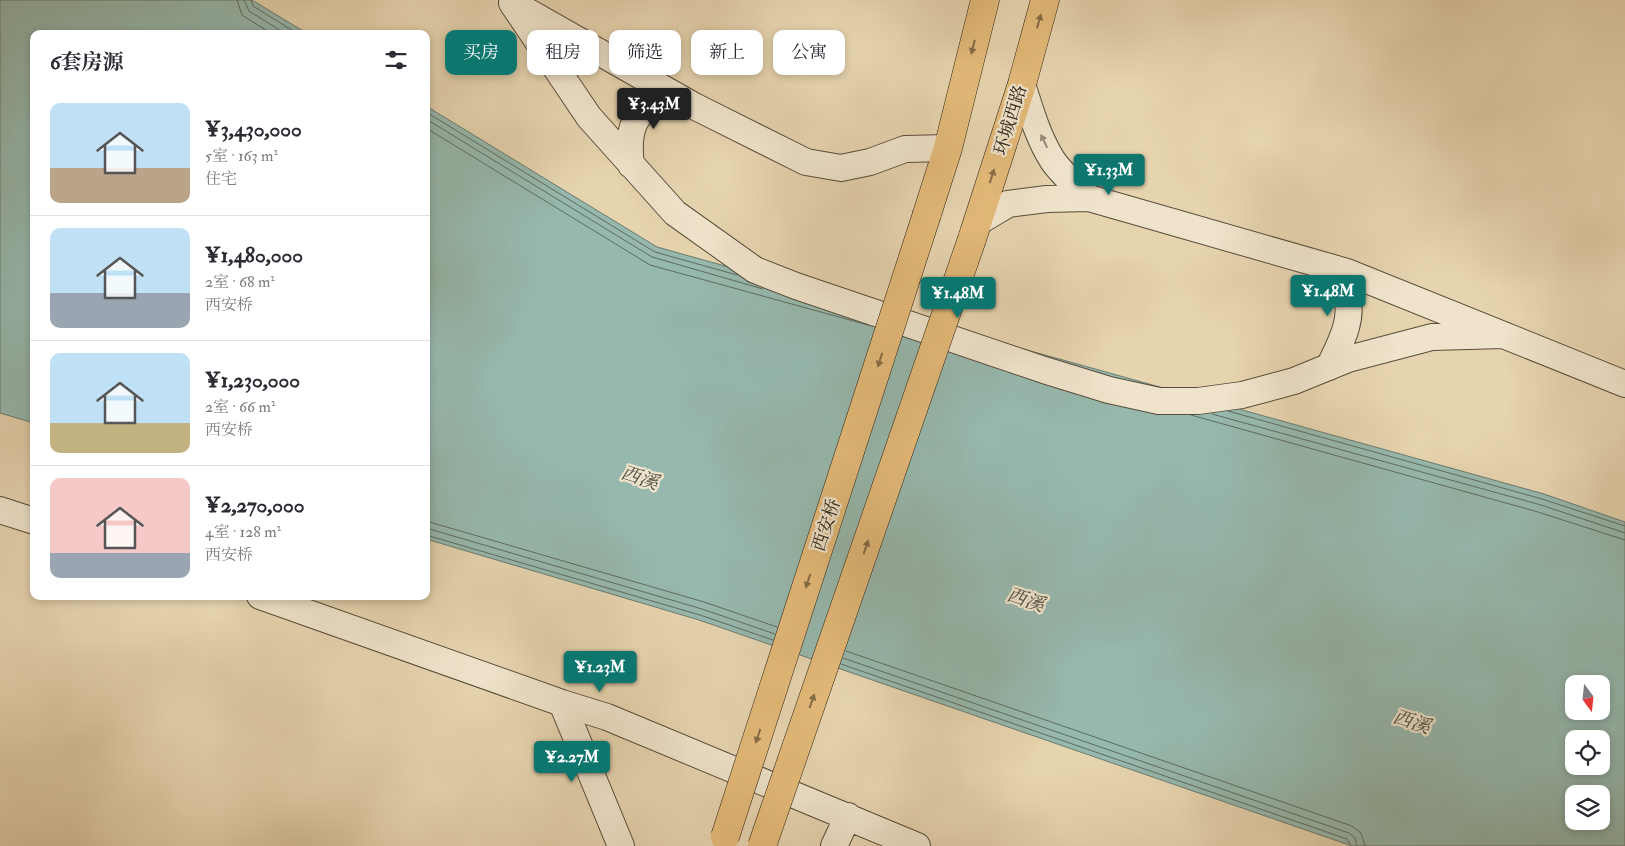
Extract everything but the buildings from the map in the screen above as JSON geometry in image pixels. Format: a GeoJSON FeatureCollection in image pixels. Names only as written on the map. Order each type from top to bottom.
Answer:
{"type":"FeatureCollection","features":[{"type":"Feature","properties":{"kind":"main road"},"geometry":{"type":"LineString","coordinates":[[948,148],[985,0]]}},
{"type":"Feature","properties":{"kind":"main road","name":"环城西路"},"geometry":{"type":"LineString","coordinates":[[762,846],[975,231],[1022,84],[1045,0]]}},
{"type":"Feature","properties":{"kind":"main road","name":"西安桥"},"geometry":{"type":"LineString","coordinates":[[724,841],[948,148]]}},
{"type":"Feature","properties":{"kind":"street"},"geometry":{"type":"LineString","coordinates":[[509,1],[667,91],[806,162],[841,168],[870,162],[905,149],[948,148]]}},
{"type":"Feature","properties":{"kind":"street"},"geometry":{"type":"LineString","coordinates":[[509,1],[589,117],[675,213],[755,270],[796,286],[1091,384],[1159,400],[1198,401],[1242,395],[1294,381],[1348,359],[1432,337],[1504,336]]}},
{"type":"Feature","properties":{"kind":"street"},"geometry":{"type":"LineString","coordinates":[[1022,84],[1032,116],[1052,160],[1066,177],[1088,198]]}},
{"type":"Feature","properties":{"kind":"street"},"geometry":{"type":"LineString","coordinates":[[637,172],[628,143],[634,122],[644,107],[667,91]]}},
{"type":"Feature","properties":{"kind":"street"},"geometry":{"type":"LineString","coordinates":[[975,231],[1008,204],[1047,198],[1088,198],[1348,272],[1625,384]]}},
{"type":"Feature","properties":{"kind":"street"},"geometry":{"type":"LineString","coordinates":[[1329,367],[1342,340],[1348,319],[1347,295],[1330,267]]}},
{"type":"Feature","properties":{"kind":"street"},"geometry":{"type":"LineString","coordinates":[[0,510],[30,520]]}},
{"type":"Feature","properties":{"kind":"street"},"geometry":{"type":"LineString","coordinates":[[271,600],[562,703],[607,717],[917,846]]}},
{"type":"Feature","properties":{"kind":"street"},"geometry":{"type":"LineString","coordinates":[[562,703],[621,846]]}},
{"type":"Feature","properties":{"kind":"street"},"geometry":{"type":"LineString","coordinates":[[834,846],[848,816]]}},
{"type":"Feature","properties":{"kind":"water"},"geometry":{"type":"Polygon","coordinates":[[[0,0],[252,0],[301,30],[30,30],[30,422],[0,413],[0,0]]]}},
{"type":"Feature","properties":{"kind":"water","name":"西溪"},"geometry":{"type":"Polygon","coordinates":[[[430,108],[657,247],[1544,494],[1625,522],[1625,846],[1352,846],[699,620],[430,540],[430,108]]]}}]}
